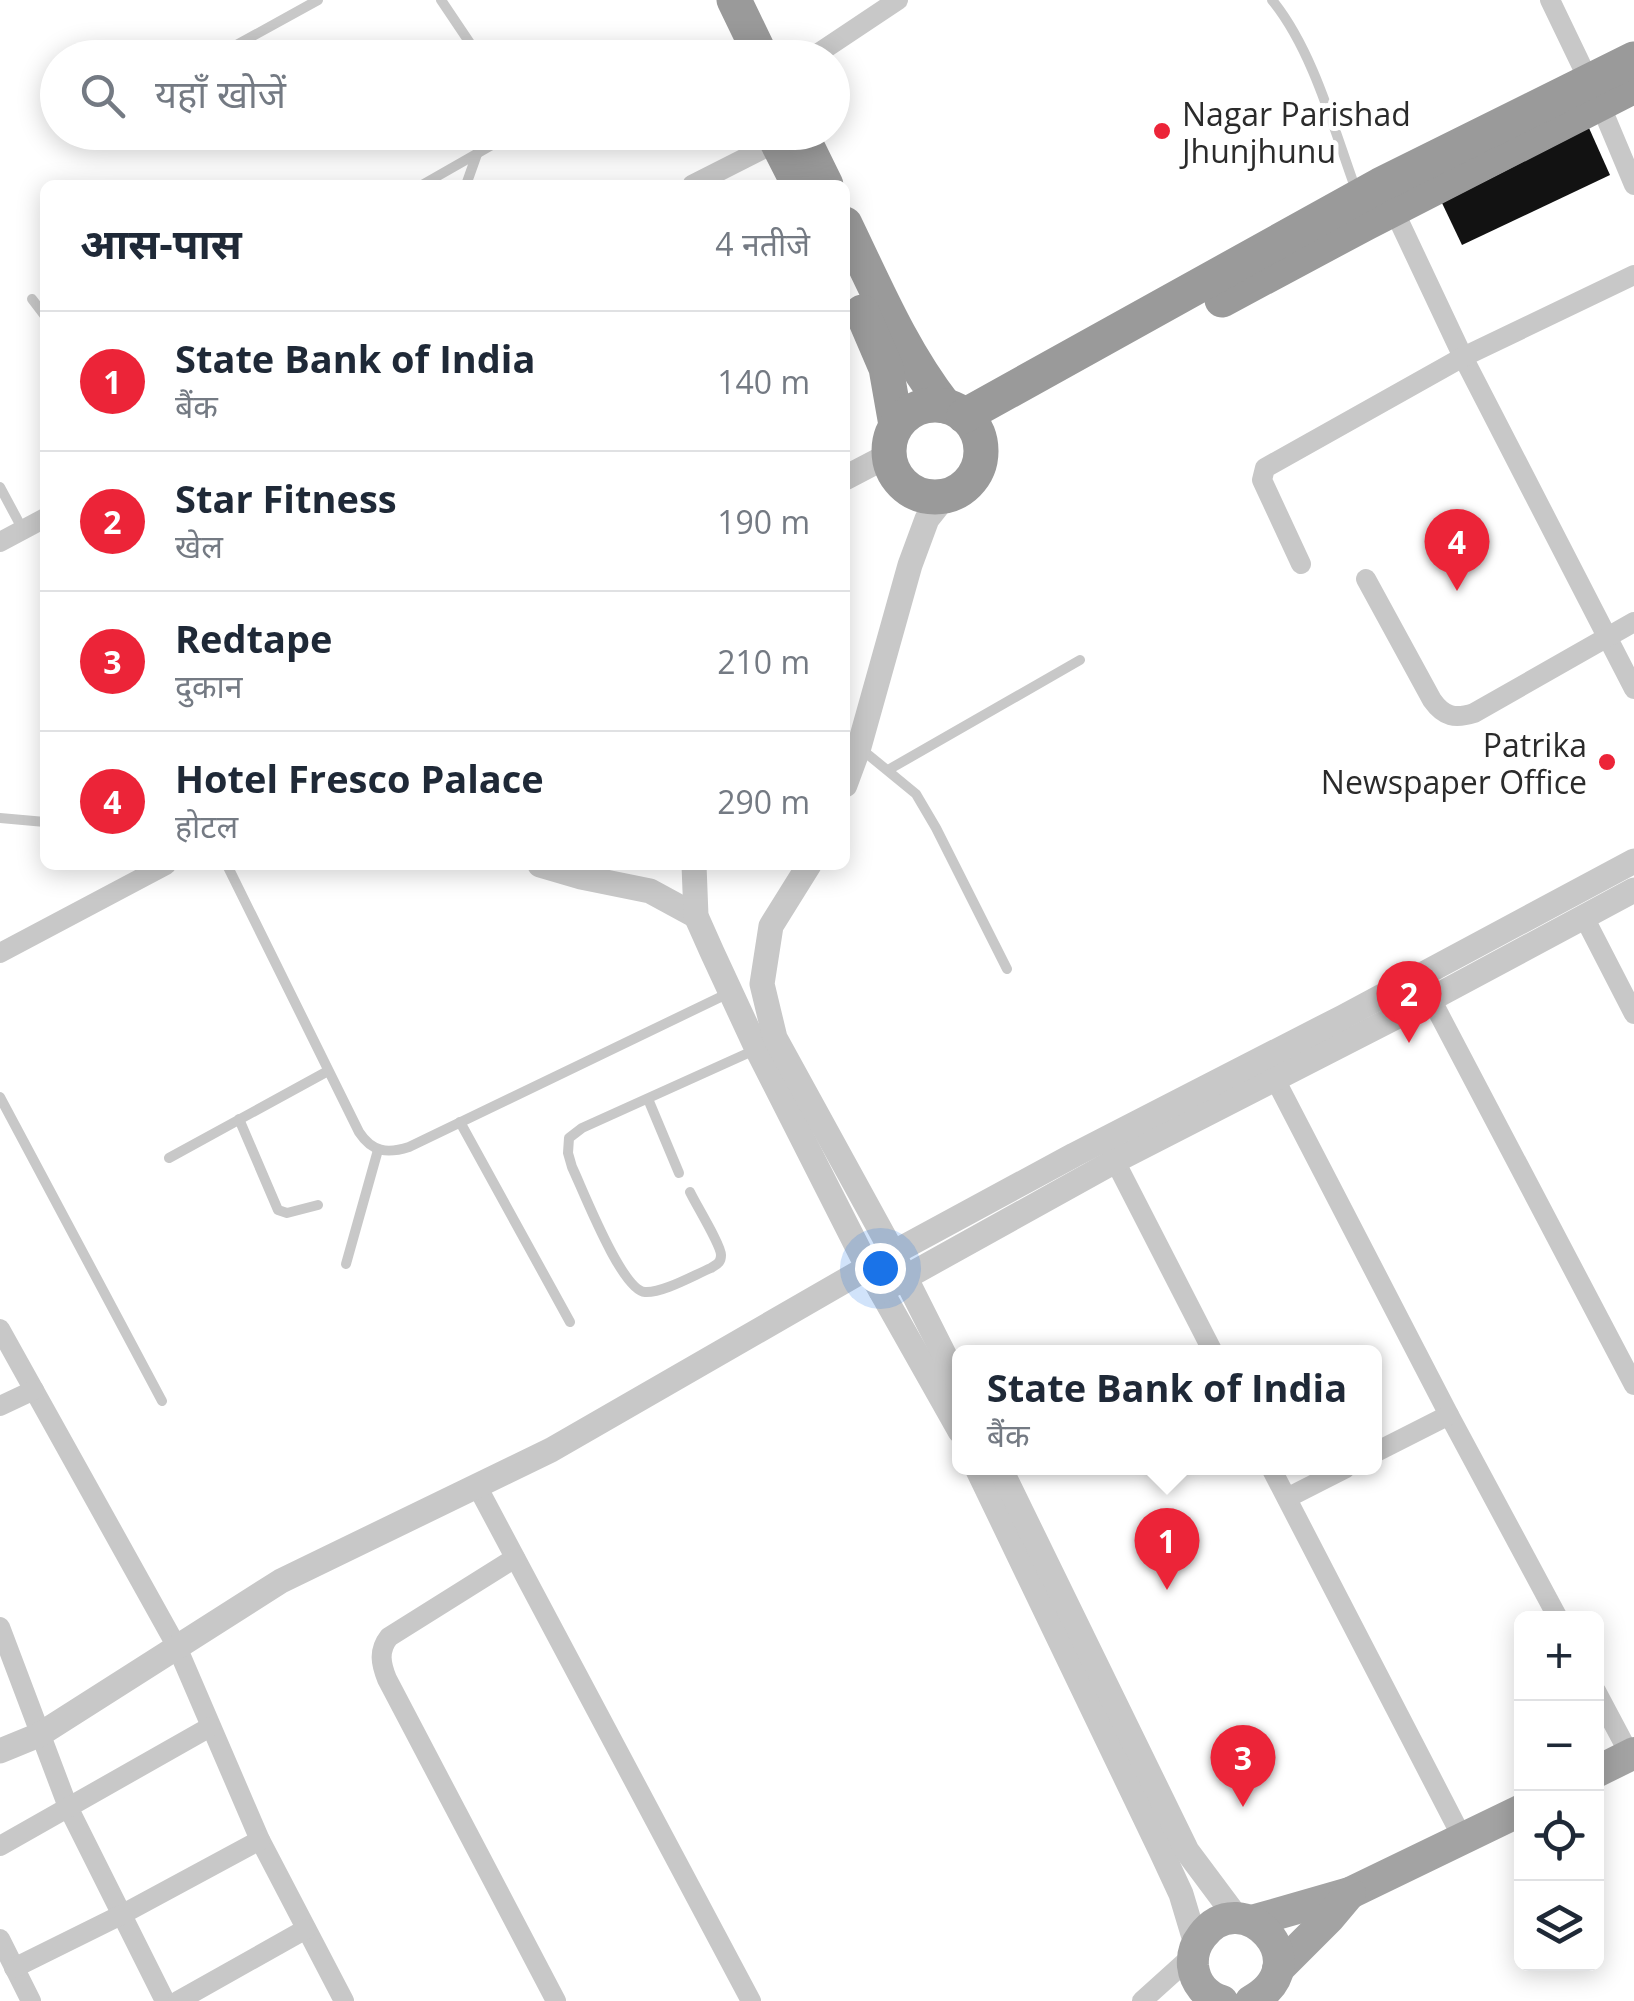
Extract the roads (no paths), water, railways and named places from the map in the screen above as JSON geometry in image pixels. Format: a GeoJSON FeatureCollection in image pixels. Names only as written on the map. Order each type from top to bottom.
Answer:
{"type":"FeatureCollection","features":[{"type":"Feature","properties":{"kind":"highway"},"geometry":{"type":"LineString","coordinates":[[708,0],[727,40]]}},
{"type":"Feature","properties":{"kind":"highway"},"geometry":{"type":"LineString","coordinates":[[734,0],[753,40]]}},
{"type":"Feature","properties":{"kind":"highway"},"geometry":{"type":"LineString","coordinates":[[1595,93],[1634,59]]}},
{"type":"Feature","properties":{"kind":"highway"},"geometry":{"type":"LineString","coordinates":[[962,418],[1378,197],[1595,93],[1634,86]]}},
{"type":"Feature","properties":{"kind":"highway"},"geometry":{"type":"LineString","coordinates":[[788,150],[797,180]]}},
{"type":"Feature","properties":{"kind":"highway"},"geometry":{"type":"LineString","coordinates":[[795,150],[822,180]]}},
{"type":"Feature","properties":{"kind":"highway"},"geometry":{"type":"LineString","coordinates":[[850,234],[904,346],[924,378],[980,443],[978,467],[957,491],[922,495],[910,490],[896,476],[886,368],[850,286]]}},
{"type":"Feature","properties":{"kind":"highway"},"geometry":{"type":"LineString","coordinates":[[892,440],[916,408],[934,405],[962,418]]}},
{"type":"Feature","properties":{"kind":"main road"},"geometry":{"type":"LineString","coordinates":[[1604,1768],[1632,1754]]}},
{"type":"Feature","properties":{"kind":"main road"},"geometry":{"type":"LineString","coordinates":[[1215,2000],[1204,1991],[1193,1968],[1195,1950],[1206,1931],[1220,1922],[1244,1920],[1350,1893],[1514,1814]]}},
{"type":"Feature","properties":{"kind":"main road"},"geometry":{"type":"LineString","coordinates":[[1271,1988],[1350,1893]]}},
{"type":"Feature","properties":{"kind":"main road"},"geometry":{"type":"LineString","coordinates":[[1244,1920],[1262,1927],[1276,1946],[1271,1988]]}},
{"type":"Feature","properties":{"kind":"street"},"geometry":{"type":"LineString","coordinates":[[838,40],[898,0]]}},
{"type":"Feature","properties":{"kind":"street"},"geometry":{"type":"LineString","coordinates":[[1550,0],[1634,185]]}},
{"type":"Feature","properties":{"kind":"street"},"geometry":{"type":"LineString","coordinates":[[701,180],[757,150]]}},
{"type":"Feature","properties":{"kind":"street"},"geometry":{"type":"LineString","coordinates":[[1378,197],[1634,688]]}},
{"type":"Feature","properties":{"kind":"street"},"geometry":{"type":"LineString","coordinates":[[1301,564],[1262,480],[1264,468],[1463,357],[1634,275]]}},
{"type":"Feature","properties":{"kind":"street"},"geometry":{"type":"LineString","coordinates":[[850,474],[892,440]]}},
{"type":"Feature","properties":{"kind":"street"},"geometry":{"type":"LineString","coordinates":[[850,771],[910,566],[927,519],[946,495]]}},
{"type":"Feature","properties":{"kind":"street"},"geometry":{"type":"LineString","coordinates":[[0,542],[40,521]]}},
{"type":"Feature","properties":{"kind":"street"},"geometry":{"type":"LineString","coordinates":[[1366,579],[1432,700],[1450,716],[1474,713],[1634,622]]}},
{"type":"Feature","properties":{"kind":"street"},"geometry":{"type":"LineString","coordinates":[[0,1751],[39,1734],[281,1581],[551,1450],[874,1279],[1074,1155],[1634,861]]}},
{"type":"Feature","properties":{"kind":"street"},"geometry":{"type":"LineString","coordinates":[[0,952],[156,870]]}},
{"type":"Feature","properties":{"kind":"street"},"geometry":{"type":"LineString","coordinates":[[557,870],[650,891],[696,916]]}},
{"type":"Feature","properties":{"kind":"street"},"geometry":{"type":"LineString","coordinates":[[694,870],[696,916],[731,992],[874,1279],[952,1418]]}},
{"type":"Feature","properties":{"kind":"street"},"geometry":{"type":"LineString","coordinates":[[805,870],[772,926],[762,984],[775,1038],[952,1370]]}},
{"type":"Feature","properties":{"kind":"street"},"geometry":{"type":"LineString","coordinates":[[898,1265],[1115,1161],[1634,890]]}},
{"type":"Feature","properties":{"kind":"street"},"geometry":{"type":"LineString","coordinates":[[1584,916],[1634,1014]]}},
{"type":"Feature","properties":{"kind":"street"},"geometry":{"type":"LineString","coordinates":[[1430,999],[1634,1384]]}},
{"type":"Feature","properties":{"kind":"street"},"geometry":{"type":"LineString","coordinates":[[1275,1079],[1554,1611]]}},
{"type":"Feature","properties":{"kind":"street"},"geometry":{"type":"LineString","coordinates":[[1115,1161],[1209,1345]]}},
{"type":"Feature","properties":{"kind":"street"},"geometry":{"type":"LineString","coordinates":[[0,1329],[177,1647],[260,1840],[344,2001]]}},
{"type":"Feature","properties":{"kind":"street"},"geometry":{"type":"LineString","coordinates":[[0,1406],[34,1390]]}},
{"type":"Feature","properties":{"kind":"street"},"geometry":{"type":"LineString","coordinates":[[1382,1449],[1449,1414]]}},
{"type":"Feature","properties":{"kind":"street"},"geometry":{"type":"LineString","coordinates":[[979,1475],[1181,1894],[1195,1950],[1142,2001]]}},
{"type":"Feature","properties":{"kind":"street"},"geometry":{"type":"LineString","coordinates":[[1003,1475],[1187,1851],[1244,1920]]}},
{"type":"Feature","properties":{"kind":"street"},"geometry":{"type":"LineString","coordinates":[[1275,1475],[1463,1839]]}},
{"type":"Feature","properties":{"kind":"street"},"geometry":{"type":"LineString","coordinates":[[1287,1498],[1332,1475]]}},
{"type":"Feature","properties":{"kind":"street"},"geometry":{"type":"LineString","coordinates":[[477,1486],[751,2001]]}},
{"type":"Feature","properties":{"kind":"street"},"geometry":{"type":"LineString","coordinates":[[515,1558],[388,1637],[381,1660],[387,1679],[556,2001]]}},
{"type":"Feature","properties":{"kind":"street"},"geometry":{"type":"LineString","coordinates":[[0,1627],[68,1807],[164,2001]]}},
{"type":"Feature","properties":{"kind":"street"},"geometry":{"type":"LineString","coordinates":[[1602,1701],[1632,1754]]}},
{"type":"Feature","properties":{"kind":"street"},"geometry":{"type":"LineString","coordinates":[[0,1846],[210,1727]]}},
{"type":"Feature","properties":{"kind":"street"},"geometry":{"type":"LineString","coordinates":[[14,1968],[260,1840]]}},
{"type":"Feature","properties":{"kind":"street"},"geometry":{"type":"LineString","coordinates":[[178,2001],[306,1929]]}},
{"type":"Feature","properties":{"kind":"street"},"geometry":{"type":"LineString","coordinates":[[0,1939],[31,2001]]}},
{"type":"Feature","properties":{"kind":"lane"},"geometry":{"type":"LineString","coordinates":[[246,40],[318,0]]}},
{"type":"Feature","properties":{"kind":"lane"},"geometry":{"type":"LineString","coordinates":[[441,0],[468,40]]}},
{"type":"Feature","properties":{"kind":"lane"},"geometry":{"type":"LineString","coordinates":[[1272,0],[1297,36],[1378,197]]}},
{"type":"Feature","properties":{"kind":"lane"},"geometry":{"type":"LineString","coordinates":[[431,180],[484,150]]}},
{"type":"Feature","properties":{"kind":"lane"},"geometry":{"type":"LineString","coordinates":[[468,180],[477,154]]}},
{"type":"Feature","properties":{"kind":"lane"},"geometry":{"type":"LineString","coordinates":[[32,298],[40,309]]}},
{"type":"Feature","properties":{"kind":"lane"},"geometry":{"type":"LineString","coordinates":[[0,488],[22,530]]}},
{"type":"Feature","properties":{"kind":"lane"},"geometry":{"type":"LineString","coordinates":[[888,770],[1080,660]]}},
{"type":"Feature","properties":{"kind":"lane"},"geometry":{"type":"LineString","coordinates":[[859,747],[916,794],[1007,969]]}},
{"type":"Feature","properties":{"kind":"lane"},"geometry":{"type":"LineString","coordinates":[[0,818],[40,822]]}},
{"type":"Feature","properties":{"kind":"lane"},"geometry":{"type":"LineString","coordinates":[[229,870],[359,1132],[378,1150],[409,1147],[731,992]]}},
{"type":"Feature","properties":{"kind":"lane"},"geometry":{"type":"LineString","coordinates":[[690,1192],[719,1248],[717,1265],[661,1288],[636,1290],[612,1253],[572,1167],[569,1138],[582,1128],[758,1049]]}},
{"type":"Feature","properties":{"kind":"lane"},"geometry":{"type":"LineString","coordinates":[[169,1158],[328,1070]]}},
{"type":"Feature","properties":{"kind":"lane"},"geometry":{"type":"LineString","coordinates":[[0,1096],[162,1401]]}},
{"type":"Feature","properties":{"kind":"lane"},"geometry":{"type":"LineString","coordinates":[[648,1099],[679,1173]]}},
{"type":"Feature","properties":{"kind":"lane"},"geometry":{"type":"LineString","coordinates":[[239,1119],[278,1210],[288,1213],[318,1205]]}},
{"type":"Feature","properties":{"kind":"lane"},"geometry":{"type":"LineString","coordinates":[[460,1122],[570,1322]]}},
{"type":"Feature","properties":{"kind":"lane"},"geometry":{"type":"LineString","coordinates":[[346,1264],[378,1150]]}},
{"type":"Feature","properties":{"kind":"place","name":"Nagar Parishad Jhunjhunu"},"geometry":{"type":"Point","coordinates":[1162,131]}},
{"type":"Feature","properties":{"kind":"place","name":"Hotel Fresco Palace"},"geometry":{"type":"Point","coordinates":[1457,591]}},
{"type":"Feature","properties":{"kind":"place","name":"Patrika Newspaper Office"},"geometry":{"type":"Point","coordinates":[1607,762]}},
{"type":"Feature","properties":{"kind":"place","name":"Star Fitness"},"geometry":{"type":"Point","coordinates":[1409,1043]}},
{"type":"Feature","properties":{"kind":"place","name":"State Bank of India"},"geometry":{"type":"Point","coordinates":[1167,1590]}},
{"type":"Feature","properties":{"kind":"place","name":"Redtape"},"geometry":{"type":"Point","coordinates":[1243,1807]}}]}
